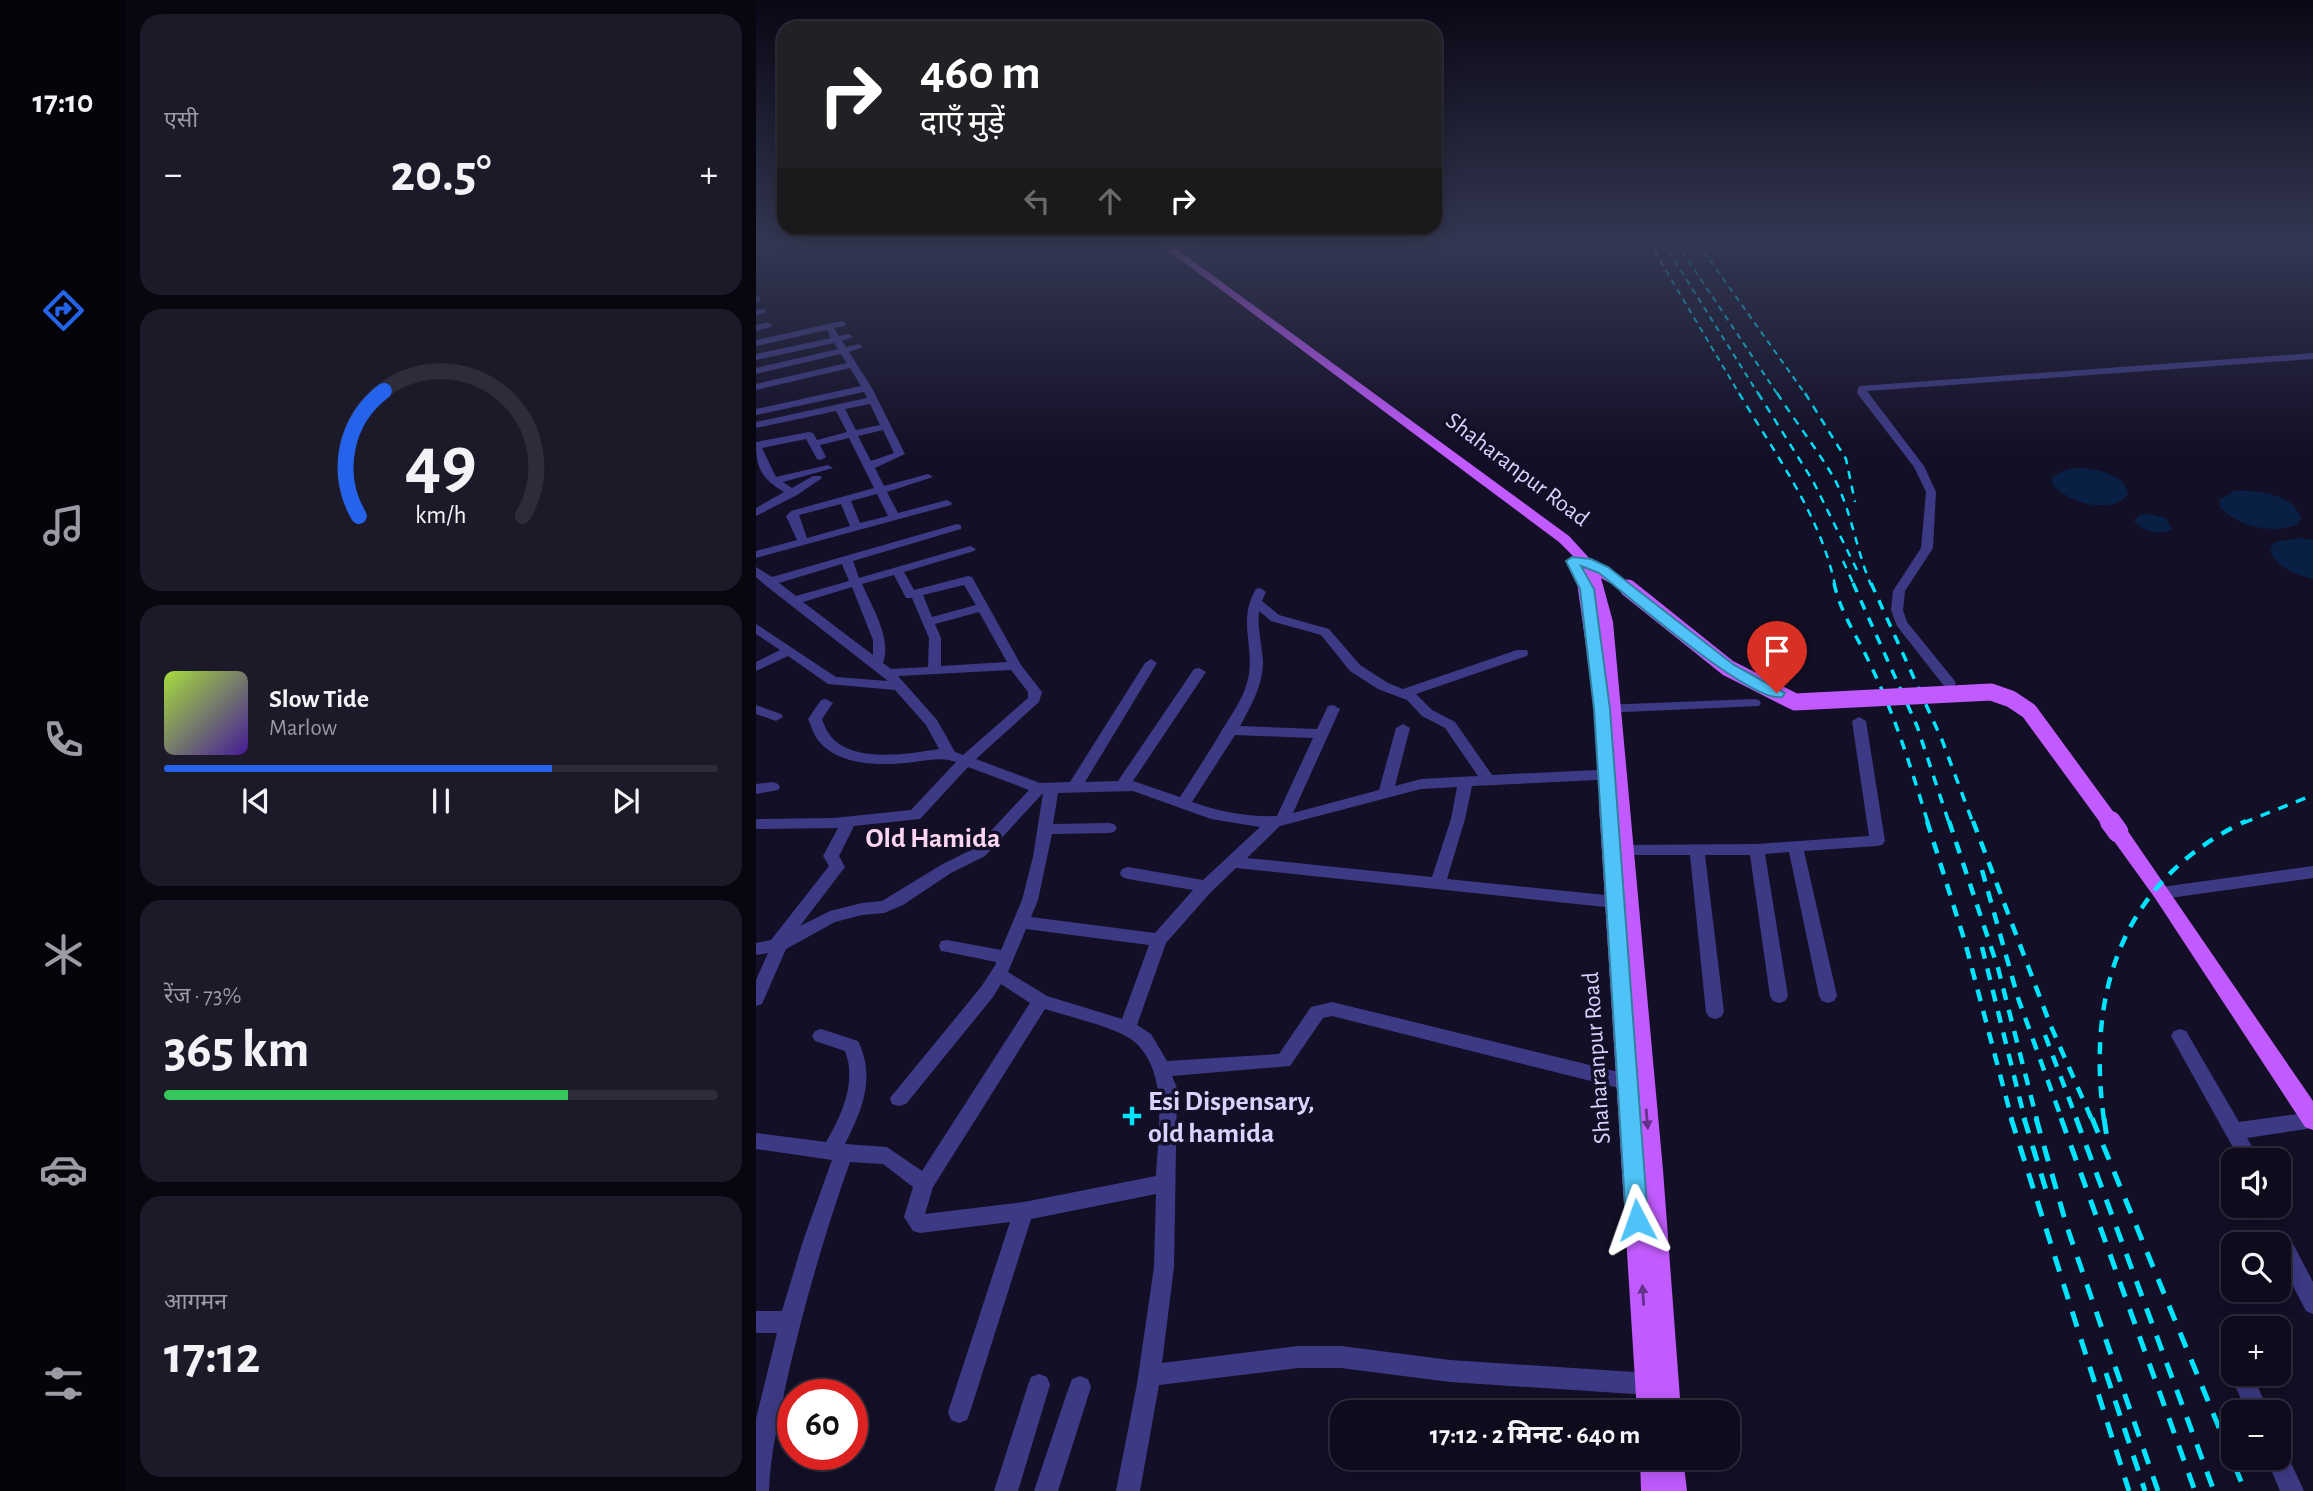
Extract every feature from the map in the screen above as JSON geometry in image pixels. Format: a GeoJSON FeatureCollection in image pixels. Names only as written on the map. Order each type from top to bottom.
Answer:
{"type":"FeatureCollection","features":[{"type":"Feature","properties":{"kind":"main road","name":"Shaharanpur Road"},"geometry":{"type":"LineString","coordinates":[[1251,312],[1579,561],[1587,589],[1607,709],[1612,774],[1615,902],[1636,1084],[1666,1400]]}},
{"type":"Feature","properties":{"kind":"main road"},"geometry":{"type":"LineString","coordinates":[[1579,561],[1628,588],[1728,668],[1795,702],[1991,692],[2011,699],[2029,711],[2162,892],[2313,1120]]}},
{"type":"Feature","properties":{"kind":"main road","name":"Shaharanpur Road"},"geometry":{"type":"LineString","coordinates":[[1612,774],[1624,850],[1650,1400]]}},
{"type":"Feature","properties":{"kind":"main road"},"geometry":{"type":"LineString","coordinates":[[1655,1470],[1656,1491]]}},
{"type":"Feature","properties":{"kind":"main road"},"geometry":{"type":"LineString","coordinates":[[1671,1470],[1672,1491]]}},
{"type":"Feature","properties":{"kind":"street"},"geometry":{"type":"LineString","coordinates":[[756,343],[842,324]]}},
{"type":"Feature","properties":{"kind":"street"},"geometry":{"type":"LineString","coordinates":[[756,328],[768,325]]}},
{"type":"Feature","properties":{"kind":"street"},"geometry":{"type":"LineString","coordinates":[[829,327],[867,388],[900,456],[869,466]]}},
{"type":"Feature","properties":{"kind":"street"},"geometry":{"type":"LineString","coordinates":[[756,358],[849,337]]}},
{"type":"Feature","properties":{"kind":"street"},"geometry":{"type":"LineString","coordinates":[[756,371],[859,347]]}},
{"type":"Feature","properties":{"kind":"street"},"geometry":{"type":"LineString","coordinates":[[1949,683],[1902,623],[1897,610],[1899,591],[1927,548],[1932,504],[1928,479],[1862,393],[1862,388],[2313,356]]}},
{"type":"Feature","properties":{"kind":"street"},"geometry":{"type":"LineString","coordinates":[[756,387],[851,365]]}},
{"type":"Feature","properties":{"kind":"street"},"geometry":{"type":"LineString","coordinates":[[756,412],[867,388]]}},
{"type":"Feature","properties":{"kind":"street"},"geometry":{"type":"LineString","coordinates":[[756,425],[873,400]]}},
{"type":"Feature","properties":{"kind":"street"},"geometry":{"type":"LineString","coordinates":[[839,407],[894,517]]}},
{"type":"Feature","properties":{"kind":"street"},"geometry":{"type":"LineString","coordinates":[[815,443],[887,426]]}},
{"type":"Feature","properties":{"kind":"street"},"geometry":{"type":"LineString","coordinates":[[793,493],[773,481],[756,446],[806,435],[812,437],[821,457]]}},
{"type":"Feature","properties":{"kind":"street"},"geometry":{"type":"LineString","coordinates":[[773,481],[828,468]]}},
{"type":"Feature","properties":{"kind":"street"},"geometry":{"type":"LineString","coordinates":[[803,542],[792,514],[928,477]]}},
{"type":"Feature","properties":{"kind":"street"},"geometry":{"type":"LineString","coordinates":[[756,513],[817,478]]}},
{"type":"Feature","properties":{"kind":"street"},"geometry":{"type":"LineString","coordinates":[[845,500],[856,528]]}},
{"type":"Feature","properties":{"kind":"street"},"geometry":{"type":"LineString","coordinates":[[756,555],[947,503]]}},
{"type":"Feature","properties":{"kind":"street"},"geometry":{"type":"LineString","coordinates":[[761,578],[846,559],[957,527]]}},
{"type":"Feature","properties":{"kind":"street"},"geometry":{"type":"LineString","coordinates":[[792,601],[970,549]]}},
{"type":"Feature","properties":{"kind":"street"},"geometry":{"type":"LineString","coordinates":[[846,559],[879,640],[880,653],[876,663]]}},
{"type":"Feature","properties":{"kind":"street"},"geometry":{"type":"LineString","coordinates":[[756,824],[848,822],[915,815],[965,761],[1036,696],[1015,666],[966,579],[909,594],[898,571]]}},
{"type":"Feature","properties":{"kind":"street"},"geometry":{"type":"LineString","coordinates":[[761,578],[888,673],[932,723],[947,752]]}},
{"type":"Feature","properties":{"kind":"street"},"geometry":{"type":"LineString","coordinates":[[916,594],[930,622],[936,646],[934,668]]}},
{"type":"Feature","properties":{"kind":"street"},"geometry":{"type":"LineString","coordinates":[[1184,803],[1229,730],[1256,675],[1251,625],[1257,597],[1275,618],[1325,632],[1355,668],[1383,686],[1416,699],[1427,713],[1450,725],[1487,779]]}},
{"type":"Feature","properties":{"kind":"street"},"geometry":{"type":"LineString","coordinates":[[930,622],[982,607]]}},
{"type":"Feature","properties":{"kind":"street"},"geometry":{"type":"LineString","coordinates":[[756,628],[833,681],[901,686]]}},
{"type":"Feature","properties":{"kind":"street"},"geometry":{"type":"LineString","coordinates":[[756,667],[789,651]]}},
{"type":"Feature","properties":{"kind":"street"},"geometry":{"type":"LineString","coordinates":[[1404,693],[1522,653]]}},
{"type":"Feature","properties":{"kind":"street"},"geometry":{"type":"LineString","coordinates":[[1075,786],[1152,663]]}},
{"type":"Feature","properties":{"kind":"street"},"geometry":{"type":"LineString","coordinates":[[888,673],[934,668],[1015,666]]}},
{"type":"Feature","properties":{"kind":"street"},"geometry":{"type":"LineString","coordinates":[[1123,785],[1199,672]]}},
{"type":"Feature","properties":{"kind":"street"},"geometry":{"type":"LineString","coordinates":[[826,703],[815,719],[823,739],[832,748],[853,756],[877,758],[947,752],[965,761],[1045,788],[1123,785],[1144,789],[1224,818],[1278,821],[1421,784],[1612,774]]}},
{"type":"Feature","properties":{"kind":"street"},"geometry":{"type":"LineString","coordinates":[[1607,709],[1754,703]]}},
{"type":"Feature","properties":{"kind":"street"},"geometry":{"type":"LineString","coordinates":[[756,709],[776,717]]}},
{"type":"Feature","properties":{"kind":"street"},"geometry":{"type":"LineString","coordinates":[[1127,1028],[1159,940],[1232,862],[1278,821],[1333,709]]}},
{"type":"Feature","properties":{"kind":"street"},"geometry":{"type":"LineString","coordinates":[[1624,850],[1757,849],[1872,843],[1879,840],[1859,721]]}},
{"type":"Feature","properties":{"kind":"street"},"geometry":{"type":"LineString","coordinates":[[1386,791],[1403,728]]}},
{"type":"Feature","properties":{"kind":"street"},"geometry":{"type":"LineString","coordinates":[[1229,730],[1323,734]]}},
{"type":"Feature","properties":{"kind":"street"},"geometry":{"type":"LineString","coordinates":[[1438,884],[1458,819],[1466,781]]}},
{"type":"Feature","properties":{"kind":"street"},"geometry":{"type":"LineString","coordinates":[[756,789],[774,787]]}},
{"type":"Feature","properties":{"kind":"street"},"geometry":{"type":"LineString","coordinates":[[899,1098],[988,992],[1023,922],[1041,857],[1045,829],[1045,788]]}},
{"type":"Feature","properties":{"kind":"street"},"geometry":{"type":"LineString","coordinates":[[756,949],[778,946],[830,917],[888,906],[946,869],[980,852],[1045,788]]}},
{"type":"Feature","properties":{"kind":"street"},"geometry":{"type":"LineString","coordinates":[[756,999],[778,946],[837,867],[831,856],[848,822]]}},
{"type":"Feature","properties":{"kind":"street"},"geometry":{"type":"LineString","coordinates":[[1045,829],[1109,828]]}},
{"type":"Feature","properties":{"kind":"street"},"geometry":{"type":"LineString","coordinates":[[1795,847],[1828,996]]}},
{"type":"Feature","properties":{"kind":"street"},"geometry":{"type":"LineString","coordinates":[[1697,849],[1715,1012]]}},
{"type":"Feature","properties":{"kind":"street"},"geometry":{"type":"LineString","coordinates":[[1757,849],[1779,996]]}},
{"type":"Feature","properties":{"kind":"street"},"geometry":{"type":"LineString","coordinates":[[1232,862],[1615,902]]}},
{"type":"Feature","properties":{"kind":"street"},"geometry":{"type":"LineString","coordinates":[[2162,892],[2313,872]]}},
{"type":"Feature","properties":{"kind":"street"},"geometry":{"type":"LineString","coordinates":[[1128,873],[1207,887]]}},
{"type":"Feature","properties":{"kind":"street"},"geometry":{"type":"LineString","coordinates":[[1023,922],[1159,940]]}},
{"type":"Feature","properties":{"kind":"street"},"geometry":{"type":"LineString","coordinates":[[947,946],[1005,957]]}},
{"type":"Feature","properties":{"kind":"street"},"geometry":{"type":"LineString","coordinates":[[998,974],[1041,1001],[1127,1028],[1145,1039],[1162,1069],[1168,1088],[1169,1138],[1165,1183],[1164,1267],[1150,1375],[1128,1491]]}},
{"type":"Feature","properties":{"kind":"street"},"geometry":{"type":"LineString","coordinates":[[1041,1001],[924,1184],[914,1213],[918,1224],[1024,1211],[1165,1183]]}},
{"type":"Feature","properties":{"kind":"street"},"geometry":{"type":"LineString","coordinates":[[1162,1069],[1284,1061],[1317,1012],[1332,1009],[1636,1084]]}},
{"type":"Feature","properties":{"kind":"street"},"geometry":{"type":"LineString","coordinates":[[757,1491],[758,1462],[791,1322],[827,1198],[837,1152],[851,1115],[857,1060],[852,1046],[821,1036]]}},
{"type":"Feature","properties":{"kind":"street"},"geometry":{"type":"LineString","coordinates":[[2180,1036],[2244,1148]]}},
{"type":"Feature","properties":{"kind":"street"},"geometry":{"type":"LineString","coordinates":[[2235,1131],[2313,1120]]}},
{"type":"Feature","properties":{"kind":"street"},"geometry":{"type":"LineString","coordinates":[[756,1141],[887,1156],[924,1184]]}},
{"type":"Feature","properties":{"kind":"street"},"geometry":{"type":"LineString","coordinates":[[959,1412],[1024,1211]]}},
{"type":"Feature","properties":{"kind":"street"},"geometry":{"type":"LineString","coordinates":[[2291,1261],[2313,1304]]}},
{"type":"Feature","properties":{"kind":"street"},"geometry":{"type":"LineString","coordinates":[[756,1322],[791,1322]]}},
{"type":"Feature","properties":{"kind":"street"},"geometry":{"type":"LineString","coordinates":[[1150,1375],[1298,1357],[1341,1357],[1450,1371],[1649,1384]]}},
{"type":"Feature","properties":{"kind":"street"},"geometry":{"type":"LineString","coordinates":[[1006,1491],[1039,1385]]}},
{"type":"Feature","properties":{"kind":"street"},"geometry":{"type":"LineString","coordinates":[[1046,1491],[1080,1387]]}},
{"type":"Feature","properties":{"kind":"street"},"geometry":{"type":"LineString","coordinates":[[2282,1470],[2292,1491]]}},
{"type":"Feature","properties":{"kind":"water"},"geometry":{"type":"Polygon","coordinates":[[[2082,468],[2111,474],[2122,482],[2128,495],[2111,504],[2089,504],[2068,497],[2052,484],[2052,477],[2068,469],[2082,468]]]}},
{"type":"Feature","properties":{"kind":"water"},"geometry":{"type":"Polygon","coordinates":[[[2234,491],[2253,491],[2283,498],[2297,510],[2301,519],[2297,525],[2277,529],[2246,524],[2220,508],[2219,500],[2234,491]]]}},
{"type":"Feature","properties":{"kind":"water"},"geometry":{"type":"Polygon","coordinates":[[[2151,514],[2166,518],[2172,529],[2152,532],[2134,521],[2139,515],[2151,514]]]}},
{"type":"Feature","properties":{"kind":"water"},"geometry":{"type":"Polygon","coordinates":[[[2299,538],[2313,540],[2313,579],[2281,566],[2270,549],[2275,542],[2299,538]]]}},
{"type":"Feature","properties":{"kind":"railway"},"geometry":{"type":"LineString","coordinates":[[1690,312],[1740,395]]}},
{"type":"Feature","properties":{"kind":"railway"},"geometry":{"type":"LineString","coordinates":[[1707,312],[1759,395]]}},
{"type":"Feature","properties":{"kind":"railway"},"geometry":{"type":"LineString","coordinates":[[1722,312],[1778,395]]}},
{"type":"Feature","properties":{"kind":"railway"},"geometry":{"type":"LineString","coordinates":[[1747,312],[1806,395]]}},
{"type":"Feature","properties":{"kind":"railway"},"geometry":{"type":"LineString","coordinates":[[1739,393],[1808,509],[1828,559],[1835,585]]}},
{"type":"Feature","properties":{"kind":"railway"},"geometry":{"type":"LineString","coordinates":[[1758,393],[1813,481],[1857,570]]}},
{"type":"Feature","properties":{"kind":"railway"},"geometry":{"type":"LineString","coordinates":[[1777,393],[1834,478],[1871,585]]}},
{"type":"Feature","properties":{"kind":"railway"},"geometry":{"type":"LineString","coordinates":[[1805,393],[1846,459],[1855,502]]}},
{"type":"Feature","properties":{"kind":"railway"},"geometry":{"type":"LineString","coordinates":[[1843,561],[1854,585]]}},
{"type":"Feature","properties":{"kind":"railway"},"geometry":{"type":"LineString","coordinates":[[1834,583],[1845,616],[1888,704],[1928,823]]}},
{"type":"Feature","properties":{"kind":"railway"},"geometry":{"type":"LineString","coordinates":[[1853,583],[1917,726],[1949,823]]}},
{"type":"Feature","properties":{"kind":"railway"},"geometry":{"type":"LineString","coordinates":[[1871,583],[1942,740],[1973,823]]}},
{"type":"Feature","properties":{"kind":"railway"},"geometry":{"type":"LineString","coordinates":[[2243,823],[2313,795]]}},
{"type":"Feature","properties":{"kind":"railway"},"geometry":{"type":"LineString","coordinates":[[1927,821],[1965,942],[2012,1120]]}},
{"type":"Feature","properties":{"kind":"railway"},"geometry":{"type":"LineString","coordinates":[[1949,821],[1998,968],[2037,1120]]}},
{"type":"Feature","properties":{"kind":"railway"},"geometry":{"type":"LineString","coordinates":[[1973,821],[2050,1024],[2092,1120]]}},
{"type":"Feature","properties":{"kind":"railway"},"geometry":{"type":"LineString","coordinates":[[2104,1120],[2100,1072],[2101,1027],[2109,984],[2122,944],[2142,907],[2169,874],[2204,845],[2246,821]]}},
{"type":"Feature","properties":{"kind":"railway"},"geometry":{"type":"LineString","coordinates":[[1982,870],[2018,998],[2062,1120]]}},
{"type":"Feature","properties":{"kind":"railway"},"geometry":{"type":"LineString","coordinates":[[1982,947],[2025,1120]]}},
{"type":"Feature","properties":{"kind":"railway"},"geometry":{"type":"LineString","coordinates":[[2045,1035],[2077,1120]]}},
{"type":"Feature","properties":{"kind":"railway"},"geometry":{"type":"LineString","coordinates":[[2011,1118],[2129,1491]]}},
{"type":"Feature","properties":{"kind":"railway"},"geometry":{"type":"LineString","coordinates":[[2024,1118],[2046,1190]]}},
{"type":"Feature","properties":{"kind":"railway"},"geometry":{"type":"LineString","coordinates":[[2036,1118],[2067,1227],[2158,1491]]}},
{"type":"Feature","properties":{"kind":"railway"},"geometry":{"type":"LineString","coordinates":[[2061,1118],[2195,1491]]}},
{"type":"Feature","properties":{"kind":"railway"},"geometry":{"type":"LineString","coordinates":[[2076,1118],[2214,1491]]}},
{"type":"Feature","properties":{"kind":"railway"},"geometry":{"type":"LineString","coordinates":[[2092,1118],[2245,1491]]}},
{"type":"Feature","properties":{"kind":"railway"},"geometry":{"type":"LineString","coordinates":[[2104,1118],[2107,1138]]}},
{"type":"Feature","properties":{"kind":"railway"},"geometry":{"type":"LineString","coordinates":[[2106,1373],[2145,1491]]}},
{"type":"Feature","properties":{"kind":"place","name":"Esi Dispensary, old hamida"},"geometry":{"type":"Point","coordinates":[1132,1116]}},
{"type":"Feature","properties":{"kind":"district","name":"Old Hamida"},"geometry":{"type":"Point","coordinates":[933,837]}},
{"type":"Feature","properties":{"kind":"route"},"geometry":{"type":"LineString","coordinates":[[1637,1220],[1602,709],[1587,589],[1579,569],[1572,561],[1586,562],[1603,570],[1655,608],[1728,668],[1777,693]]}}]}
